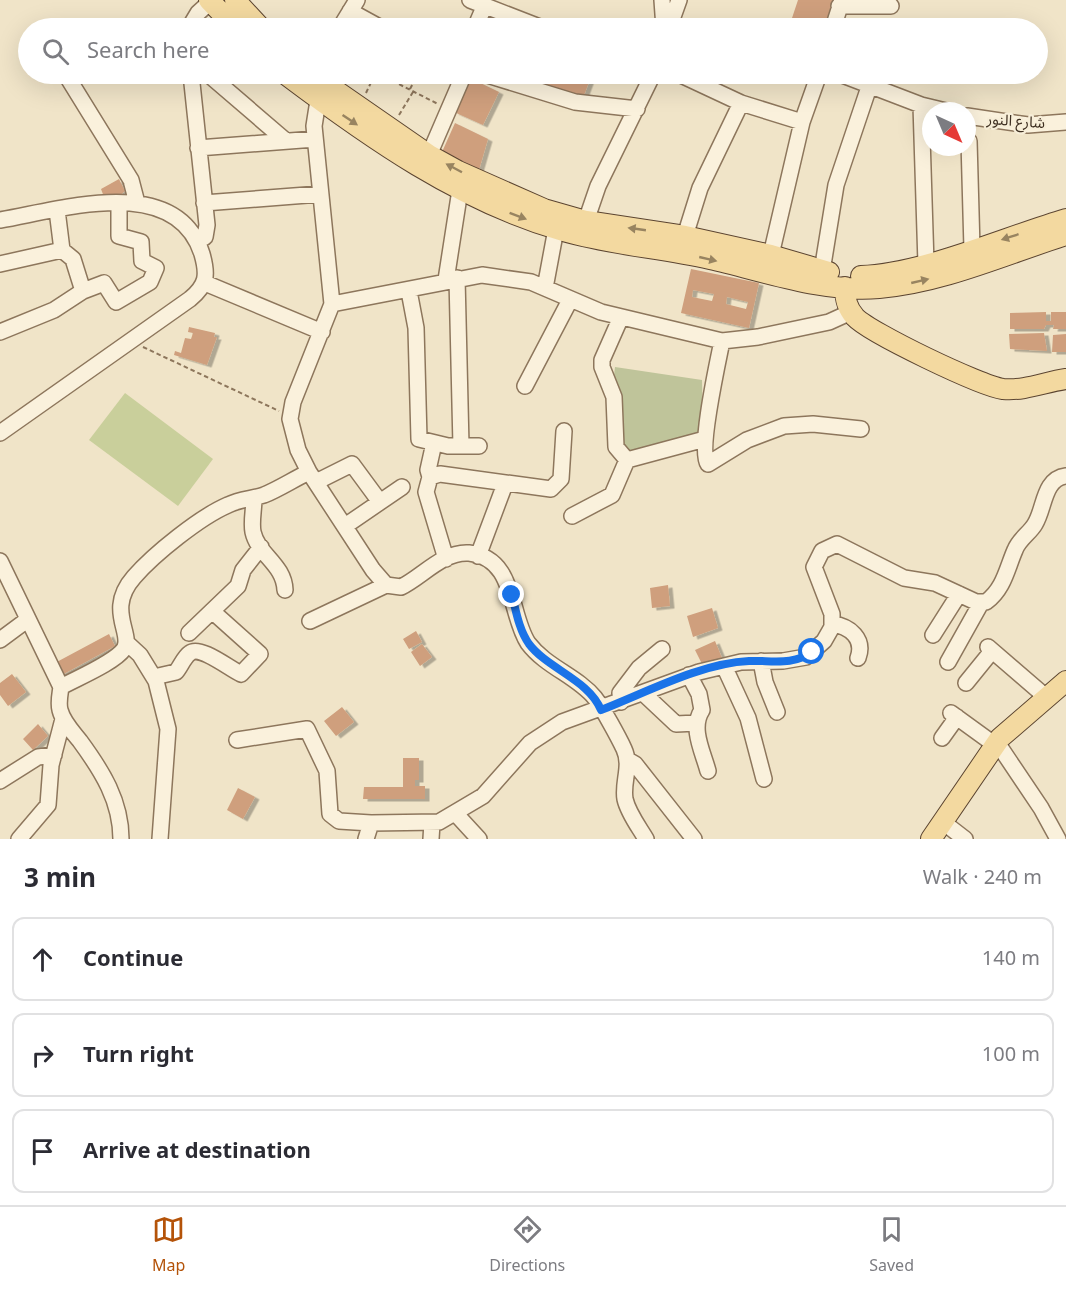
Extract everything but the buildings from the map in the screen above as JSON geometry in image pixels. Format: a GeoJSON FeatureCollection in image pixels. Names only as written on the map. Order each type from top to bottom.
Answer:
{"type":"FeatureCollection","features":[{"type":"Feature","properties":{"kind":"main road"},"geometry":{"type":"LineString","coordinates":[[235,0],[252,18]]}},
{"type":"Feature","properties":{"kind":"main road"},"geometry":{"type":"LineString","coordinates":[[210,1],[226,18]]}},
{"type":"Feature","properties":{"kind":"main road"},"geometry":{"type":"LineString","coordinates":[[317,84],[421,168],[460,190],[556,229],[845,287],[880,288],[921,280],[1066,235]]}},
{"type":"Feature","properties":{"kind":"main road"},"geometry":{"type":"LineString","coordinates":[[318,84],[360,106],[429,155],[522,200],[586,221],[685,236],[771,255],[822,271],[863,276],[926,264],[1066,219]]}},
{"type":"Feature","properties":{"kind":"main road"},"geometry":{"type":"LineString","coordinates":[[845,287],[846,301],[851,312],[863,324],[901,345],[991,386],[1022,388],[1066,379]]}},
{"type":"Feature","properties":{"kind":"main road"},"geometry":{"type":"LineString","coordinates":[[931,839],[994,745],[1010,727],[1066,681]]}},
{"type":"Feature","properties":{"kind":"street"},"geometry":{"type":"LineString","coordinates":[[662,0],[663,18]]}},
{"type":"Feature","properties":{"kind":"street"},"geometry":{"type":"LineString","coordinates":[[673,18],[679,0]]}},
{"type":"Feature","properties":{"kind":"street"},"geometry":{"type":"LineString","coordinates":[[195,18],[210,1]]}},
{"type":"Feature","properties":{"kind":"street"},"geometry":{"type":"LineString","coordinates":[[836,18],[841,3],[891,6]]}},
{"type":"Feature","properties":{"kind":"street"},"geometry":{"type":"LineString","coordinates":[[477,4],[515,18]]}},
{"type":"Feature","properties":{"kind":"street"},"geometry":{"type":"LineString","coordinates":[[353,5],[369,18]]}},
{"type":"Feature","properties":{"kind":"street"},"geometry":{"type":"LineString","coordinates":[[72,84],[131,180],[137,202]]}},
{"type":"Feature","properties":{"kind":"street"},"geometry":{"type":"LineString","coordinates":[[193,84],[206,232],[205,237],[197,242]]}},
{"type":"Feature","properties":{"kind":"street"},"geometry":{"type":"LineString","coordinates":[[220,84],[286,141]]}},
{"type":"Feature","properties":{"kind":"street"},"geometry":{"type":"LineString","coordinates":[[316,84],[315,139],[332,304],[293,402],[290,416],[298,450],[312,477],[373,570],[386,585]]}},
{"type":"Feature","properties":{"kind":"street"},"geometry":{"type":"LineString","coordinates":[[429,155],[460,84]]}},
{"type":"Feature","properties":{"kind":"street"},"geometry":{"type":"LineString","coordinates":[[516,84],[574,102],[637,109]]}},
{"type":"Feature","properties":{"kind":"street"},"geometry":{"type":"LineString","coordinates":[[586,221],[598,186],[648,84]]}},
{"type":"Feature","properties":{"kind":"street"},"geometry":{"type":"LineString","coordinates":[[700,84],[741,103],[802,122]]}},
{"type":"Feature","properties":{"kind":"street"},"geometry":{"type":"LineString","coordinates":[[771,255],[802,122],[815,84]]}},
{"type":"Feature","properties":{"kind":"street"},"geometry":{"type":"LineString","coordinates":[[822,271],[836,185],[870,84],[921,105],[926,264]]}},
{"type":"Feature","properties":{"kind":"street"},"geometry":{"type":"LineString","coordinates":[[685,236],[700,188],[741,103]]}},
{"type":"Feature","properties":{"kind":"street","name":"شارع النور"},"geometry":{"type":"LineString","coordinates":[[976,117],[1028,125],[1066,122]]}},
{"type":"Feature","properties":{"kind":"street"},"geometry":{"type":"LineString","coordinates":[[198,148],[315,139]]}},
{"type":"Feature","properties":{"kind":"street"},"geometry":{"type":"LineString","coordinates":[[969,156],[972,249]]}},
{"type":"Feature","properties":{"kind":"street"},"geometry":{"type":"LineString","coordinates":[[460,190],[452,279],[460,446]]}},
{"type":"Feature","properties":{"kind":"street"},"geometry":{"type":"LineString","coordinates":[[204,203],[320,194]]}},
{"type":"Feature","properties":{"kind":"street"},"geometry":{"type":"LineString","coordinates":[[0,220],[90,204],[137,202],[168,213],[197,242],[206,271],[205,283],[190,298],[0,433]]}},
{"type":"Feature","properties":{"kind":"street"},"geometry":{"type":"LineString","coordinates":[[0,332],[54,310],[83,291],[104,284],[116,302],[150,282],[156,268],[142,261],[141,242],[119,236],[119,203]]}},
{"type":"Feature","properties":{"kind":"street"},"geometry":{"type":"LineString","coordinates":[[57,210],[63,250],[73,259],[83,291]]}},
{"type":"Feature","properties":{"kind":"street"},"geometry":{"type":"LineString","coordinates":[[544,288],[556,229]]}},
{"type":"Feature","properties":{"kind":"street"},"geometry":{"type":"LineString","coordinates":[[0,264],[63,250]]}},
{"type":"Feature","properties":{"kind":"street"},"geometry":{"type":"LineString","coordinates":[[332,304],[409,291],[452,279],[482,275],[531,282],[570,300],[621,317],[722,341],[758,338],[829,321],[851,312]]}},
{"type":"Feature","properties":{"kind":"street"},"geometry":{"type":"LineString","coordinates":[[205,283],[322,332]]}},
{"type":"Feature","properties":{"kind":"street"},"geometry":{"type":"LineString","coordinates":[[409,291],[416,328],[427,441],[430,477],[426,492],[446,559]]}},
{"type":"Feature","properties":{"kind":"street"},"geometry":{"type":"LineString","coordinates":[[525,386],[570,300]]}},
{"type":"Feature","properties":{"kind":"street"},"geometry":{"type":"LineString","coordinates":[[621,317],[602,360],[602,368],[614,397],[616,447],[627,460]]}},
{"type":"Feature","properties":{"kind":"street"},"geometry":{"type":"LineString","coordinates":[[722,341],[703,456],[708,464],[747,440],[784,426],[813,424],[861,429]]}},
{"type":"Feature","properties":{"kind":"street"},"geometry":{"type":"LineString","coordinates":[[430,477],[440,474],[551,489],[559,484],[564,432]]}},
{"type":"Feature","properties":{"kind":"street"},"geometry":{"type":"LineString","coordinates":[[627,460],[705,439]]}},
{"type":"Feature","properties":{"kind":"street"},"geometry":{"type":"LineString","coordinates":[[427,441],[460,446],[479,446]]}},
{"type":"Feature","properties":{"kind":"street"},"geometry":{"type":"LineString","coordinates":[[572,516],[612,495],[627,460]]}},
{"type":"Feature","properties":{"kind":"street"},"geometry":{"type":"LineString","coordinates":[[160,839],[162,781],[168,740],[154,677],[140,655],[127,643],[119,605],[128,584],[153,558],[229,504],[254,498],[352,464],[380,502]]}},
{"type":"Feature","properties":{"kind":"street"},"geometry":{"type":"LineString","coordinates":[[948,662],[981,603],[991,598],[998,589],[1018,545],[1036,523],[1049,487],[1059,477],[1066,476]]}},
{"type":"Feature","properties":{"kind":"street"},"geometry":{"type":"LineString","coordinates":[[478,556],[505,484]]}},
{"type":"Feature","properties":{"kind":"street"},"geometry":{"type":"LineString","coordinates":[[345,525],[402,487]]}},
{"type":"Feature","properties":{"kind":"street"},"geometry":{"type":"LineString","coordinates":[[254,498],[254,532],[261,547],[281,571],[285,590]]}},
{"type":"Feature","properties":{"kind":"street"},"geometry":{"type":"LineString","coordinates":[[237,740],[307,729],[327,771],[330,814],[339,821],[432,823],[456,814],[493,786],[538,736],[562,722],[601,710],[689,675],[724,666],[761,661],[783,662],[806,657],[824,641],[832,624],[832,614],[814,567],[822,551],[832,545],[837,544],[849,549],[904,578],[936,583],[981,603]]}},
{"type":"Feature","properties":{"kind":"street"},"geometry":{"type":"LineString","coordinates":[[189,633],[238,586],[243,570],[261,547]]}},
{"type":"Feature","properties":{"kind":"street"},"geometry":{"type":"LineString","coordinates":[[309,621],[386,585],[401,587],[446,559],[460,554],[478,556],[488,560],[504,576],[529,644],[545,661],[595,698],[628,760],[635,764],[694,839]]}},
{"type":"Feature","properties":{"kind":"street"},"geometry":{"type":"LineString","coordinates":[[0,561],[61,687],[59,709],[63,719],[93,759],[116,802],[120,816],[121,839]]}},
{"type":"Feature","properties":{"kind":"street"},"geometry":{"type":"LineString","coordinates":[[933,635],[958,594]]}},
{"type":"Feature","properties":{"kind":"street"},"geometry":{"type":"LineString","coordinates":[[154,677],[176,672],[189,653],[194,651],[206,653],[241,674],[260,654],[212,611]]}},
{"type":"Feature","properties":{"kind":"street"},"geometry":{"type":"LineString","coordinates":[[0,640],[27,620]]}},
{"type":"Feature","properties":{"kind":"street"},"geometry":{"type":"LineString","coordinates":[[832,624],[848,627],[855,635],[860,648],[858,658]]}},
{"type":"Feature","properties":{"kind":"street"},"geometry":{"type":"LineString","coordinates":[[61,687],[114,657],[127,643]]}},
{"type":"Feature","properties":{"kind":"street"},"geometry":{"type":"LineString","coordinates":[[621,702],[620,693],[635,672],[662,649]]}},
{"type":"Feature","properties":{"kind":"street"},"geometry":{"type":"LineString","coordinates":[[966,684],[990,649],[1046,697]]}},
{"type":"Feature","properties":{"kind":"street"},"geometry":{"type":"LineString","coordinates":[[761,661],[765,682],[777,711]]}},
{"type":"Feature","properties":{"kind":"street"},"geometry":{"type":"LineString","coordinates":[[724,666],[747,718],[764,779]]}},
{"type":"Feature","properties":{"kind":"street"},"geometry":{"type":"LineString","coordinates":[[689,675],[699,694],[702,710],[697,723],[708,771]]}},
{"type":"Feature","properties":{"kind":"street"},"geometry":{"type":"LineString","coordinates":[[643,693],[676,724],[697,723]]}},
{"type":"Feature","properties":{"kind":"street"},"geometry":{"type":"LineString","coordinates":[[942,738],[954,715],[994,745],[1012,765],[1058,839]]}},
{"type":"Feature","properties":{"kind":"street"},"geometry":{"type":"LineString","coordinates":[[20,839],[48,805],[54,755],[63,719]]}},
{"type":"Feature","properties":{"kind":"street"},"geometry":{"type":"LineString","coordinates":[[0,781],[39,757],[54,755]]}},
{"type":"Feature","properties":{"kind":"street"},"geometry":{"type":"LineString","coordinates":[[628,760],[625,798],[646,839]]}},
{"type":"Feature","properties":{"kind":"street"},"geometry":{"type":"LineString","coordinates":[[456,814],[479,839]]}},
{"type":"Feature","properties":{"kind":"street"},"geometry":{"type":"LineString","coordinates":[[943,822],[965,839]]}},
{"type":"Feature","properties":{"kind":"street"},"geometry":{"type":"LineString","coordinates":[[366,839],[371,823]]}},
{"type":"Feature","properties":{"kind":"street"},"geometry":{"type":"LineString","coordinates":[[431,839],[432,823]]}},
{"type":"Feature","properties":{"kind":"path"},"geometry":{"type":"LineString","coordinates":[[360,106],[370,84]]}},
{"type":"Feature","properties":{"kind":"path"},"geometry":{"type":"LineString","coordinates":[[400,84],[448,110]]}},
{"type":"Feature","properties":{"kind":"path"},"geometry":{"type":"LineString","coordinates":[[391,128],[414,84]]}},
{"type":"Feature","properties":{"kind":"path"},"geometry":{"type":"LineString","coordinates":[[130,341],[290,416]]}},
{"type":"Feature","properties":{"kind":"green space"},"geometry":{"type":"Polygon","coordinates":[[[615,367],[702,380],[703,431],[698,436],[629,453],[620,447],[624,428],[617,385],[613,384],[615,367]]]}},
{"type":"Feature","properties":{"kind":"green space"},"geometry":{"type":"Polygon","coordinates":[[[125,393],[213,459],[178,506],[89,440],[125,393]]]}},
{"type":"Feature","properties":{"kind":"route"},"geometry":{"type":"LineString","coordinates":[[512,595],[518,620],[529,644],[545,661],[595,698],[601,710],[699,672],[748,661],[783,662],[800,659],[812,652]]}}]}
